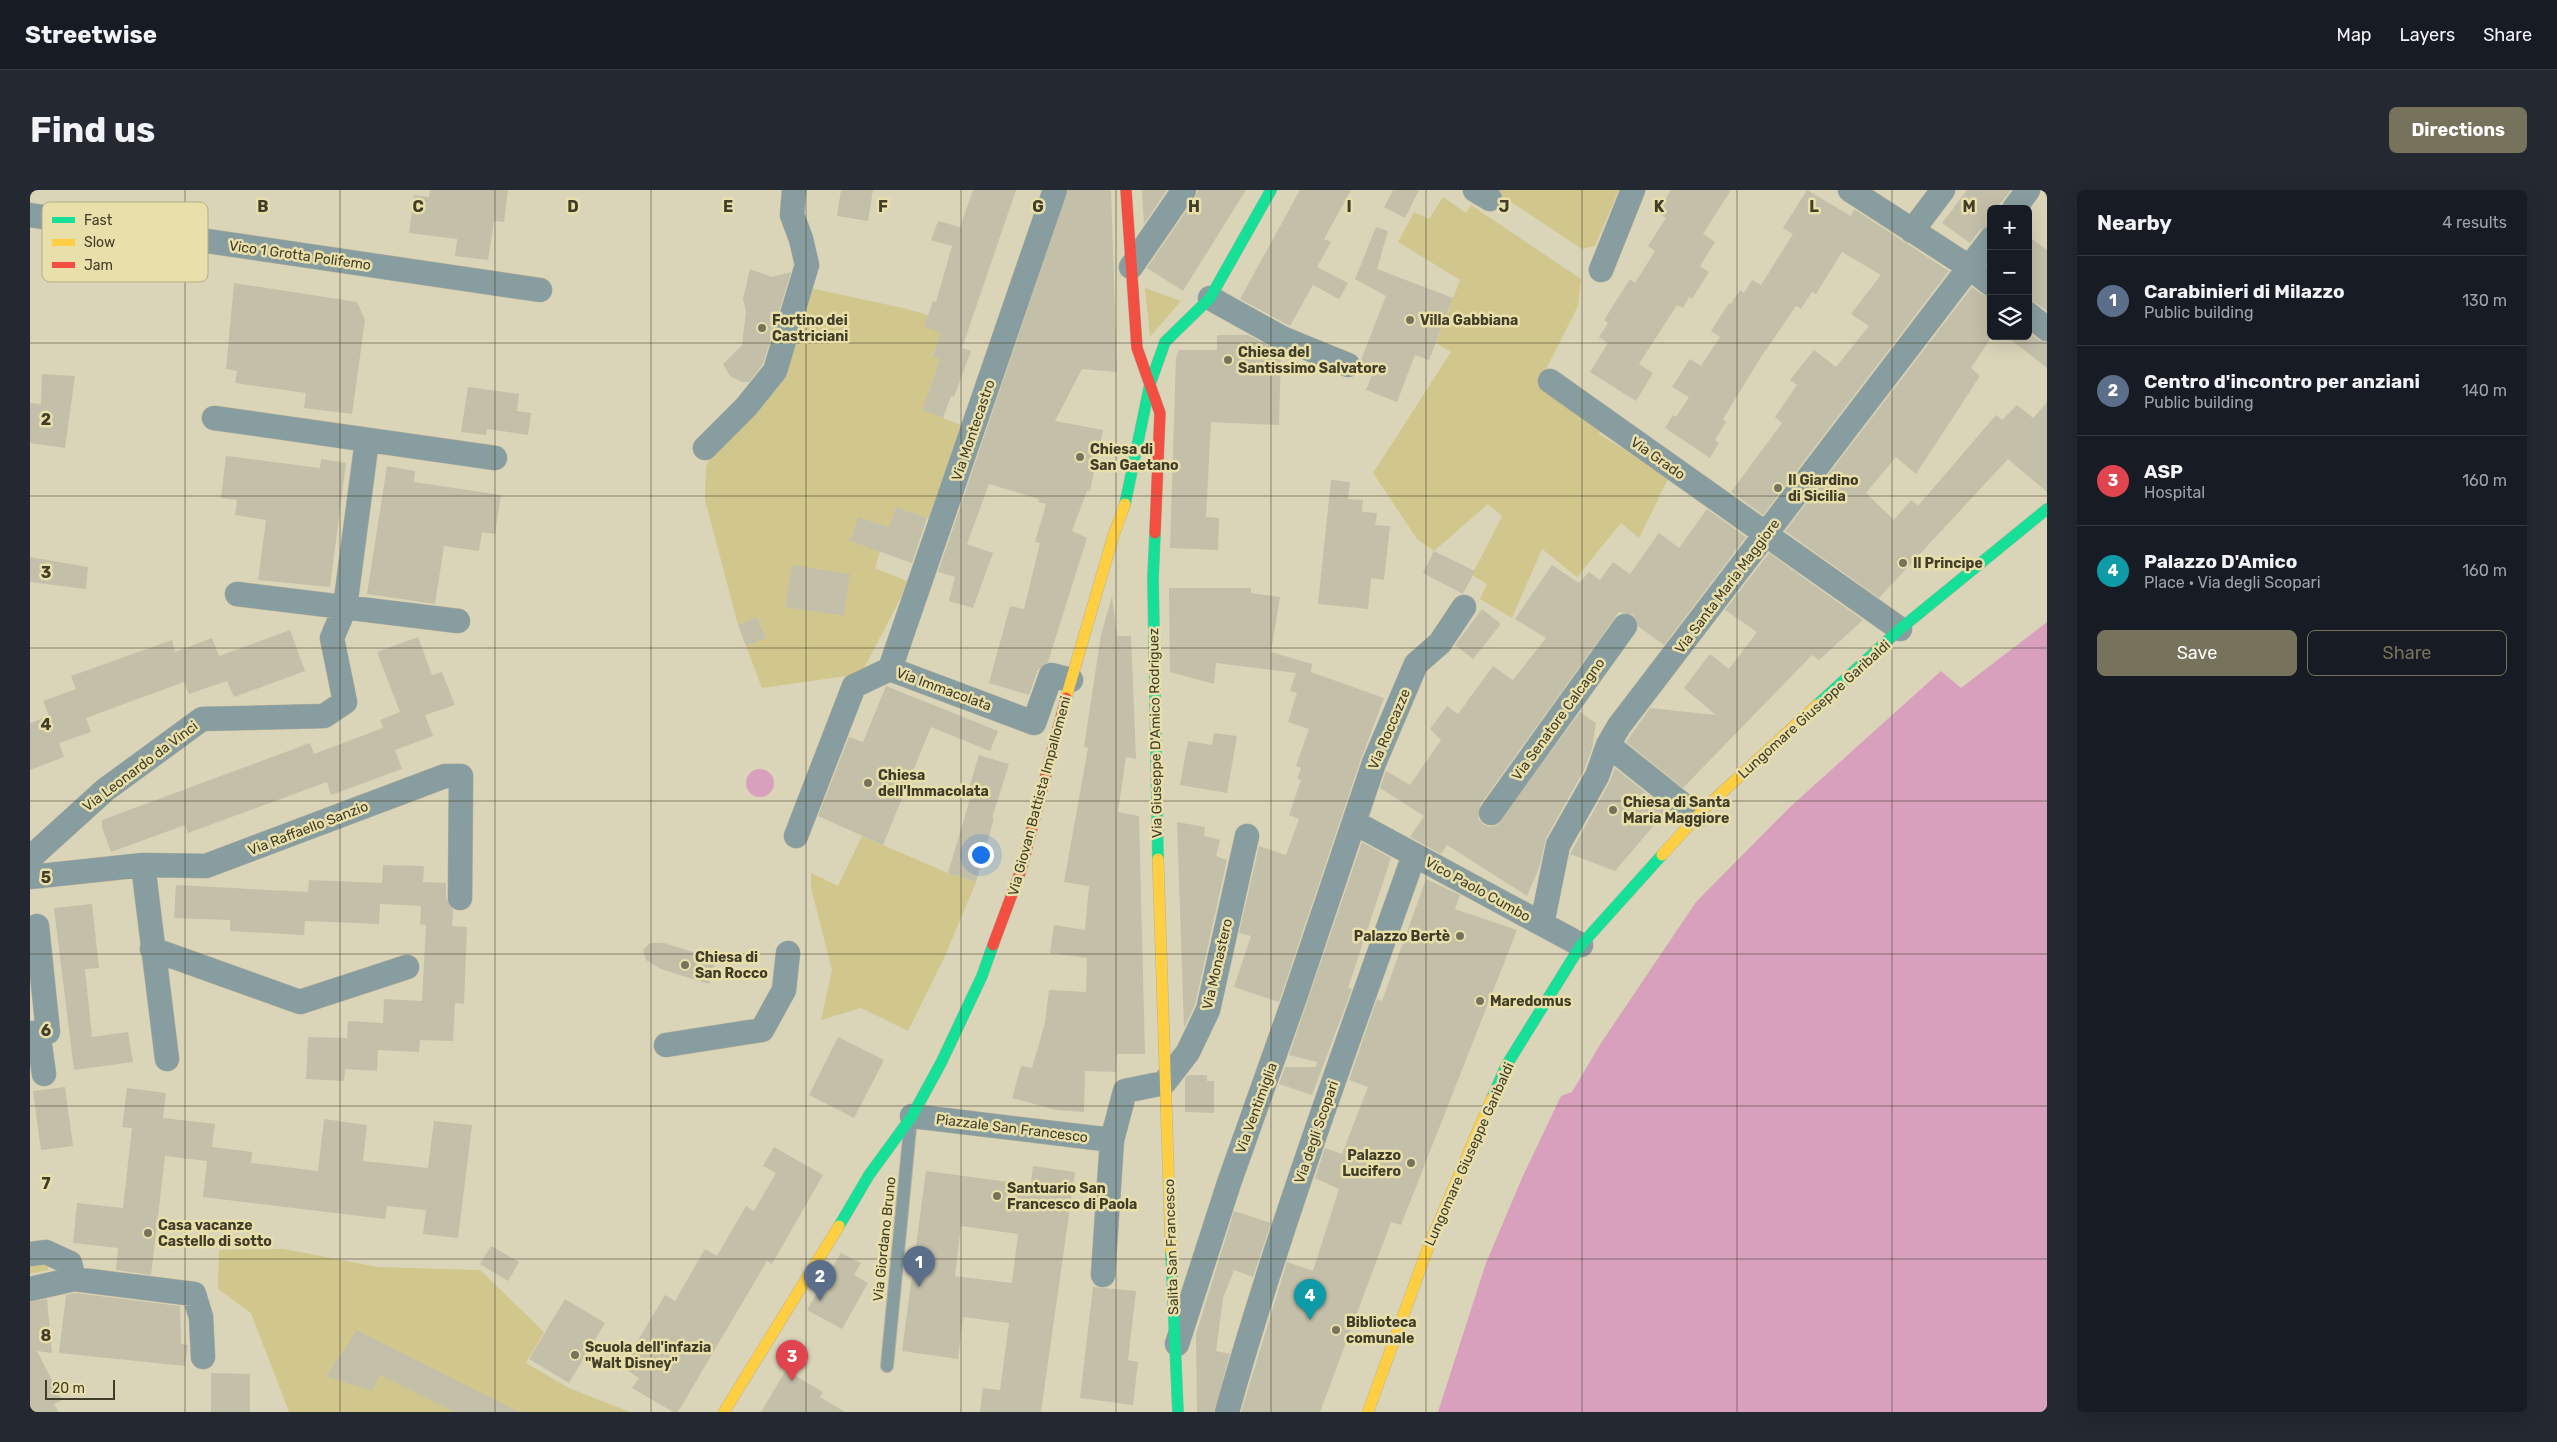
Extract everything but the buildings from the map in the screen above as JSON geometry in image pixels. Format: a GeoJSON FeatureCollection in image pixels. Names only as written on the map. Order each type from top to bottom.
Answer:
{"type":"FeatureCollection","features":[{"type":"Feature","properties":{"kind":"street"},"geometry":{"type":"LineString","coordinates":[[705,448],[746,407],[775,370],[806,276],[807,265],[801,239],[792,215],[794,190]]}},
{"type":"Feature","properties":{"kind":"street","name":"Via Montecastro"},"geometry":{"type":"LineString","coordinates":[[890,669],[1055,190]]}},
{"type":"Feature","properties":{"kind":"street","name":"Via Giuseppe D'Amico Rodriguez"},"geometry":{"type":"LineString","coordinates":[[1126,190],[1137,348],[1160,414],[1153,579],[1156,786],[1164,1083]]}},
{"type":"Feature","properties":{"kind":"street"},"geometry":{"type":"LineString","coordinates":[[1131,267],[1184,190]]}},
{"type":"Feature","properties":{"kind":"street","name":"Via Giovan Battista Impallomeni"},"geometry":{"type":"LineString","coordinates":[[724,1412],[795,1300],[869,1175],[912,1116],[941,1063],[982,976],[1022,870],[1071,680],[1113,537],[1128,497],[1150,384],[1165,342],[1210,298],[1271,190]]}},
{"type":"Feature","properties":{"kind":"street"},"geometry":{"type":"LineString","coordinates":[[1601,270],[1633,190]]}},
{"type":"Feature","properties":{"kind":"street"},"geometry":{"type":"LineString","coordinates":[[1850,190],[1969,267],[1987,281]]}},
{"type":"Feature","properties":{"kind":"street"},"geometry":{"type":"LineString","coordinates":[[1912,231],[1943,190]]}},
{"type":"Feature","properties":{"kind":"street"},"geometry":{"type":"LineString","coordinates":[[2017,205],[2028,190]]}},
{"type":"Feature","properties":{"kind":"street","name":"Vico 1 Grotta Polifemo"},"geometry":{"type":"LineString","coordinates":[[208,242],[540,290]]}},
{"type":"Feature","properties":{"kind":"street","name":"Via Santa Maria Maggiore"},"geometry":{"type":"LineString","coordinates":[[1542,924],[1558,845],[1598,776],[1608,745],[1619,726],[1772,538],[1987,244]]}},
{"type":"Feature","properties":{"kind":"street"},"geometry":{"type":"LineString","coordinates":[[1210,298],[1282,338],[1348,365]]}},
{"type":"Feature","properties":{"kind":"street"},"geometry":{"type":"LineString","coordinates":[[2032,317],[2047,329]]}},
{"type":"Feature","properties":{"kind":"street","name":"Via Grado"},"geometry":{"type":"LineString","coordinates":[[1550,381],[1900,629]]}},
{"type":"Feature","properties":{"kind":"street"},"geometry":{"type":"LineString","coordinates":[[214,418],[495,458]]}},
{"type":"Feature","properties":{"kind":"street","name":"Via Leonardo da Vinci"},"geometry":{"type":"LineString","coordinates":[[30,858],[106,790],[202,719],[324,716],[345,702],[332,638],[344,607],[367,440]]}},
{"type":"Feature","properties":{"kind":"street","name":"Lungomare Giuseppe Garibaldi"},"geometry":{"type":"LineString","coordinates":[[1368,1412],[1428,1244],[1506,1066],[1581,945],[1697,816],[1900,629],[2047,509]]}},
{"type":"Feature","properties":{"kind":"street"},"geometry":{"type":"LineString","coordinates":[[238,594],[458,621]]}},
{"type":"Feature","properties":{"kind":"street","name":"Via Roccazze"},"geometry":{"type":"LineString","coordinates":[[1339,865],[1374,762],[1416,664],[1440,643],[1464,607]]}},
{"type":"Feature","properties":{"kind":"street","name":"Via Senatore Calcagno"},"geometry":{"type":"LineString","coordinates":[[1491,813],[1625,626]]}},
{"type":"Feature","properties":{"kind":"street","name":"Via Immacolata"},"geometry":{"type":"LineString","coordinates":[[796,836],[854,686],[890,669],[1034,723],[1051,675],[1071,680]]}},
{"type":"Feature","properties":{"kind":"street"},"geometry":{"type":"LineString","coordinates":[[1617,752],[1697,816]]}},
{"type":"Feature","properties":{"kind":"street","name":"Via Raffaello Sanzio"},"geometry":{"type":"LineString","coordinates":[[30,877],[143,865],[206,866],[446,776],[461,776],[460,898]]}},
{"type":"Feature","properties":{"kind":"street","name":"Vico Paolo Cumbo"},"geometry":{"type":"LineString","coordinates":[[1359,825],[1542,924]]}},
{"type":"Feature","properties":{"kind":"street","name":"Via Monastero"},"geometry":{"type":"LineString","coordinates":[[1164,1083],[1188,1052],[1208,1010],[1247,836]]}},
{"type":"Feature","properties":{"kind":"street","name":"Via degli Scopari"},"geometry":{"type":"LineString","coordinates":[[1227,1412],[1251,1326],[1292,1199],[1414,854]]}},
{"type":"Feature","properties":{"kind":"street"},"geometry":{"type":"LineString","coordinates":[[143,865],[167,1059]]}},
{"type":"Feature","properties":{"kind":"street","name":"Via Ventimiglia"},"geometry":{"type":"LineString","coordinates":[[1175,1352],[1229,1184],[1339,865]]}},
{"type":"Feature","properties":{"kind":"street"},"geometry":{"type":"LineString","coordinates":[[1542,924],[1581,945]]}},
{"type":"Feature","properties":{"kind":"street"},"geometry":{"type":"LineString","coordinates":[[36,926],[48,1032],[34,1033],[44,1074]]}},
{"type":"Feature","properties":{"kind":"street"},"geometry":{"type":"LineString","coordinates":[[152,949],[300,1002],[407,967]]}},
{"type":"Feature","properties":{"kind":"street"},"geometry":{"type":"LineString","coordinates":[[666,1046],[762,1030],[784,990],[788,953]]}},
{"type":"Feature","properties":{"kind":"street"},"geometry":{"type":"LineString","coordinates":[[1104,1275],[1112,1140],[1125,1091],[1164,1083]]}},
{"type":"Feature","properties":{"kind":"street","name":"Salita San Francesco"},"geometry":{"type":"LineString","coordinates":[[1164,1083],[1178,1412]]}},
{"type":"Feature","properties":{"kind":"street","name":"Piazzale San Francesco"},"geometry":{"type":"LineString","coordinates":[[912,1116],[1112,1140]]}},
{"type":"Feature","properties":{"kind":"street"},"geometry":{"type":"LineString","coordinates":[[30,1254],[46,1252],[70,1263],[74,1279]]}},
{"type":"Feature","properties":{"kind":"street"},"geometry":{"type":"LineString","coordinates":[[30,1289],[74,1279],[194,1294],[201,1317],[203,1357]]}},
{"type":"Feature","properties":{"kind":"lane","name":"Via Giordano Bruno"},"geometry":{"type":"LineString","coordinates":[[887,1366],[912,1116]]}},
{"type":"Feature","properties":{"kind":"shaded area"},"geometry":{"type":"Polygon","coordinates":[[[1493,190],[1619,190],[1595,246],[1582,249],[1493,190]]]}},
{"type":"Feature","properties":{"kind":"shaded area"},"geometry":{"type":"Polygon","coordinates":[[[1443,197],[1466,213],[1471,205],[1581,279],[1578,306],[1540,381],[1603,425],[1599,434],[1669,477],[1639,538],[1621,523],[1577,577],[1542,549],[1512,618],[1480,599],[1487,584],[1472,575],[1502,516],[1488,504],[1434,551],[1417,539],[1373,473],[1451,352],[1436,343],[1460,280],[1398,242],[1414,212],[1429,219],[1443,197]]]}},
{"type":"Feature","properties":{"kind":"shaded area"},"geometry":{"type":"Polygon","coordinates":[[[810,288],[928,315],[941,333],[932,356],[940,359],[922,410],[966,427],[933,520],[896,507],[889,527],[858,517],[850,541],[880,551],[875,568],[909,582],[861,674],[762,688],[746,646],[766,637],[757,617],[738,625],[705,500],[706,466],[810,288]]]}},
{"type":"Feature","properties":{"kind":"shaded area"},"geometry":{"type":"Polygon","coordinates":[[[1145,288],[1181,301],[1150,337],[1145,288]]]}},
{"type":"Feature","properties":{"kind":"shaded area"},"geometry":{"type":"Polygon","coordinates":[[[2047,622],[2047,1412],[1438,1412],[1486,1263],[1522,1178],[1561,1096],[1572,1092],[1601,1043],[1696,902],[1790,807],[1941,671],[1961,688],[2047,622]]]}},
{"type":"Feature","properties":{"kind":"shaded area"},"geometry":{"type":"Polygon","coordinates":[[[760,769],[770,773],[774,783],[770,793],[760,797],[750,793],[746,783],[750,773],[760,769]]]}},
{"type":"Feature","properties":{"kind":"shaded area"},"geometry":{"type":"Polygon","coordinates":[[[862,836],[948,873],[976,882],[945,956],[908,1031],[861,1008],[821,1020],[832,970],[811,888],[811,873],[838,886],[862,836]]]}},
{"type":"Feature","properties":{"kind":"shaded area"},"geometry":{"type":"Polygon","coordinates":[[[284,1249],[378,1267],[480,1270],[544,1332],[526,1363],[569,1388],[630,1412],[289,1412],[251,1313],[218,1289],[219,1250],[284,1249]]]}},
{"type":"Feature","properties":{"kind":"shaded area"},"geometry":{"type":"Polygon","coordinates":[[[47,1260],[48,1270],[30,1274],[30,1263],[47,1260]]]}},
{"type":"Feature","properties":{"kind":"traffic: fast"},"geometry":{"type":"LineString","coordinates":[[1125,504],[1150,384],[1165,342],[1210,298],[1271,190]]}},
{"type":"Feature","properties":{"kind":"traffic: fast"},"geometry":{"type":"LineString","coordinates":[[1817,705],[1900,629],[2047,509]]}},
{"type":"Feature","properties":{"kind":"traffic: fast"},"geometry":{"type":"LineString","coordinates":[[1155,533],[1153,579],[1158,859]]}},
{"type":"Feature","properties":{"kind":"traffic: fast"},"geometry":{"type":"LineString","coordinates":[[1492,1098],[1506,1066],[1581,945],[1662,855]]}},
{"type":"Feature","properties":{"kind":"traffic: fast"},"geometry":{"type":"LineString","coordinates":[[839,1226],[869,1175],[912,1116],[941,1063],[982,976],[993,945]]}},
{"type":"Feature","properties":{"kind":"traffic: fast"},"geometry":{"type":"LineString","coordinates":[[1171,1251],[1178,1412]]}},
{"type":"Feature","properties":{"kind":"traffic: slow"},"geometry":{"type":"LineString","coordinates":[[1066,698],[1113,537],[1125,504]]}},
{"type":"Feature","properties":{"kind":"traffic: slow"},"geometry":{"type":"LineString","coordinates":[[1662,855],[1704,809],[1817,705]]}},
{"type":"Feature","properties":{"kind":"traffic: slow"},"geometry":{"type":"LineString","coordinates":[[1158,859],[1171,1251]]}},
{"type":"Feature","properties":{"kind":"traffic: slow"},"geometry":{"type":"LineString","coordinates":[[1368,1412],[1429,1245],[1492,1098]]}},
{"type":"Feature","properties":{"kind":"traffic: slow"},"geometry":{"type":"LineString","coordinates":[[724,1412],[839,1226]]}},
{"type":"Feature","properties":{"kind":"traffic: jam"},"geometry":{"type":"LineString","coordinates":[[1126,190],[1137,348],[1160,413],[1155,533]]}},
{"type":"Feature","properties":{"kind":"traffic: jam"},"geometry":{"type":"LineString","coordinates":[[993,945],[1021,870],[1066,698]]}},
{"type":"Feature","properties":{"kind":"place","name":"Villa Gabbiana"},"geometry":{"type":"Point","coordinates":[1410,320]}},
{"type":"Feature","properties":{"kind":"place","name":"Fortino dei Castriciani"},"geometry":{"type":"Point","coordinates":[762,328]}},
{"type":"Feature","properties":{"kind":"place","name":"Chiesa del Santissimo Salvatore"},"geometry":{"type":"Point","coordinates":[1228,360]}},
{"type":"Feature","properties":{"kind":"place","name":"Chiesa di San Gaetano"},"geometry":{"type":"Point","coordinates":[1080,457]}},
{"type":"Feature","properties":{"kind":"place","name":"Il Giardino di Sicilia"},"geometry":{"type":"Point","coordinates":[1778,488]}},
{"type":"Feature","properties":{"kind":"place","name":"Il Principe"},"geometry":{"type":"Point","coordinates":[1903,563]}},
{"type":"Feature","properties":{"kind":"place","name":"Chiesa dell'Immacolata"},"geometry":{"type":"Point","coordinates":[868,783]}},
{"type":"Feature","properties":{"kind":"place","name":"Chiesa di Santa Maria Maggiore"},"geometry":{"type":"Point","coordinates":[1613,810]}},
{"type":"Feature","properties":{"kind":"place","name":"Palazzo Bertè"},"geometry":{"type":"Point","coordinates":[1460,936]}},
{"type":"Feature","properties":{"kind":"place","name":"Chiesa di San Rocco"},"geometry":{"type":"Point","coordinates":[685,965]}},
{"type":"Feature","properties":{"kind":"place","name":"Maredomus"},"geometry":{"type":"Point","coordinates":[1480,1001]}},
{"type":"Feature","properties":{"kind":"place","name":"Palazzo Lucifero"},"geometry":{"type":"Point","coordinates":[1411,1163]}},
{"type":"Feature","properties":{"kind":"place","name":"Santuario San Francesco di Paola"},"geometry":{"type":"Point","coordinates":[997,1196]}},
{"type":"Feature","properties":{"kind":"place","name":"Casa vacanze Castello di sotto"},"geometry":{"type":"Point","coordinates":[148,1233]}},
{"type":"Feature","properties":{"kind":"place","name":"Carabinieri di Milazzo"},"geometry":{"type":"Point","coordinates":[919,1287]}},
{"type":"Feature","properties":{"kind":"place","name":"Centro d'incontro per anziani"},"geometry":{"type":"Point","coordinates":[820,1301]}},
{"type":"Feature","properties":{"kind":"place","name":"Palazzo D'Amico"},"geometry":{"type":"Point","coordinates":[1310,1320]}},
{"type":"Feature","properties":{"kind":"place","name":"Biblioteca comunale"},"geometry":{"type":"Point","coordinates":[1336,1330]}},
{"type":"Feature","properties":{"kind":"place","name":"Scuola dell'infazia \"Walt Disney\""},"geometry":{"type":"Point","coordinates":[575,1355]}},
{"type":"Feature","properties":{"kind":"place","name":"ASP"},"geometry":{"type":"Point","coordinates":[792,1381]}}]}
